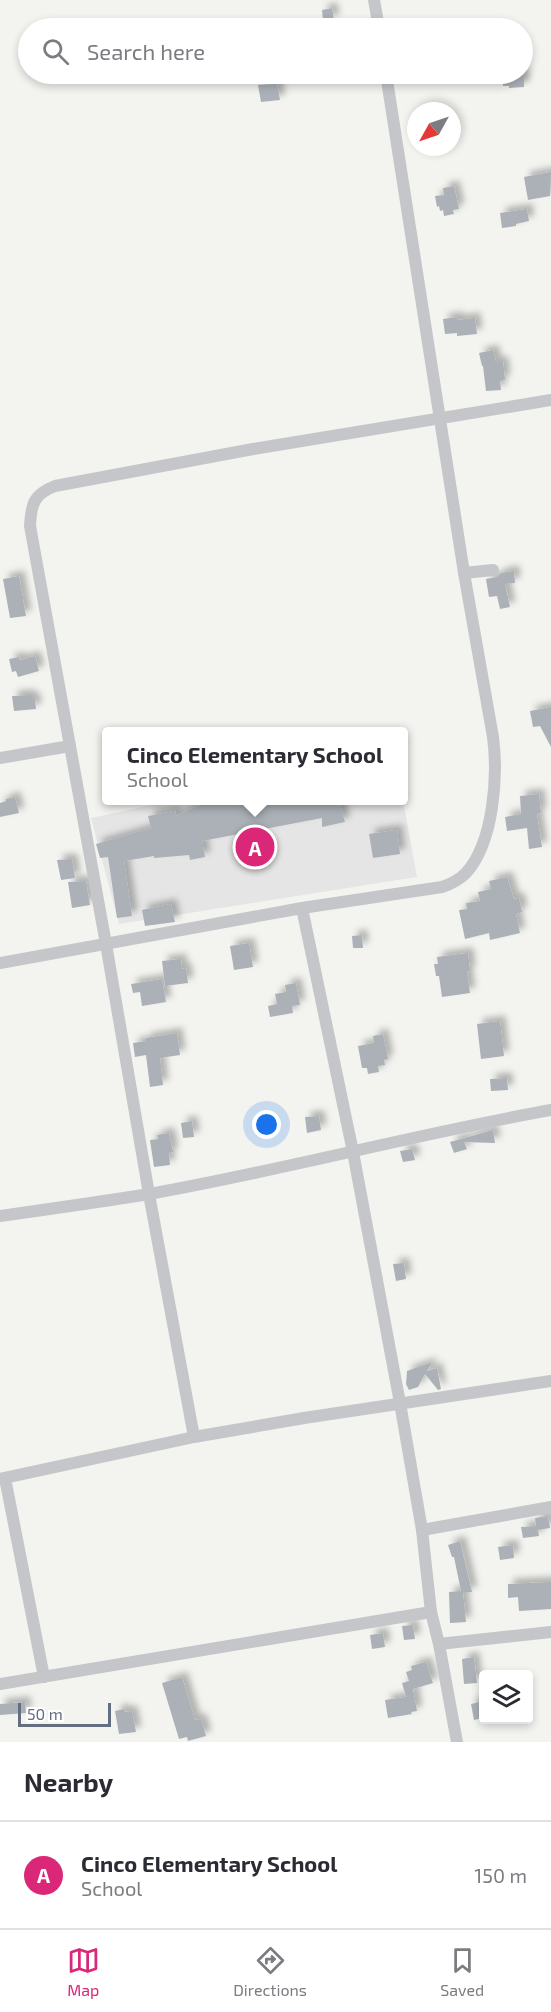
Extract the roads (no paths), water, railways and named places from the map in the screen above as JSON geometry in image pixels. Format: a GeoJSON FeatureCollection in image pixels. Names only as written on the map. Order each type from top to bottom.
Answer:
{"type":"FeatureCollection","features":[{"type":"Feature","properties":{"kind":"street"},"geometry":{"type":"LineString","coordinates":[[374,0],[377,18]]}},
{"type":"Feature","properties":{"kind":"street"},"geometry":{"type":"LineString","coordinates":[[0,963],[302,908],[442,887],[456,881],[467,872],[481,848],[489,817],[496,760],[464,573],[388,84]]}},
{"type":"Feature","properties":{"kind":"street"},"geometry":{"type":"LineString","coordinates":[[194,1437],[30,526],[31,510],[36,497],[44,490],[55,486],[253,449],[551,400]]}},
{"type":"Feature","properties":{"kind":"street"},"geometry":{"type":"LineString","coordinates":[[464,573],[493,570]]}},
{"type":"Feature","properties":{"kind":"street"},"geometry":{"type":"LineString","coordinates":[[0,758],[69,746]]}},
{"type":"Feature","properties":{"kind":"street"},"geometry":{"type":"LineString","coordinates":[[302,908],[353,1152],[400,1403],[422,1530],[431,1612],[458,1742]]}},
{"type":"Feature","properties":{"kind":"street"},"geometry":{"type":"LineString","coordinates":[[0,1216],[149,1194],[551,1110]]}},
{"type":"Feature","properties":{"kind":"street"},"geometry":{"type":"LineString","coordinates":[[44,1677],[2,1478],[194,1437],[551,1381]]}},
{"type":"Feature","properties":{"kind":"street"},"geometry":{"type":"LineString","coordinates":[[422,1530],[551,1507]]}},
{"type":"Feature","properties":{"kind":"street"},"geometry":{"type":"LineString","coordinates":[[0,1684],[431,1612]]}},
{"type":"Feature","properties":{"kind":"street"},"geometry":{"type":"LineString","coordinates":[[439,1644],[551,1632]]}},
{"type":"Feature","properties":{"kind":"place","name":"Cinco Elementary School"},"geometry":{"type":"Point","coordinates":[255,847]}}]}
